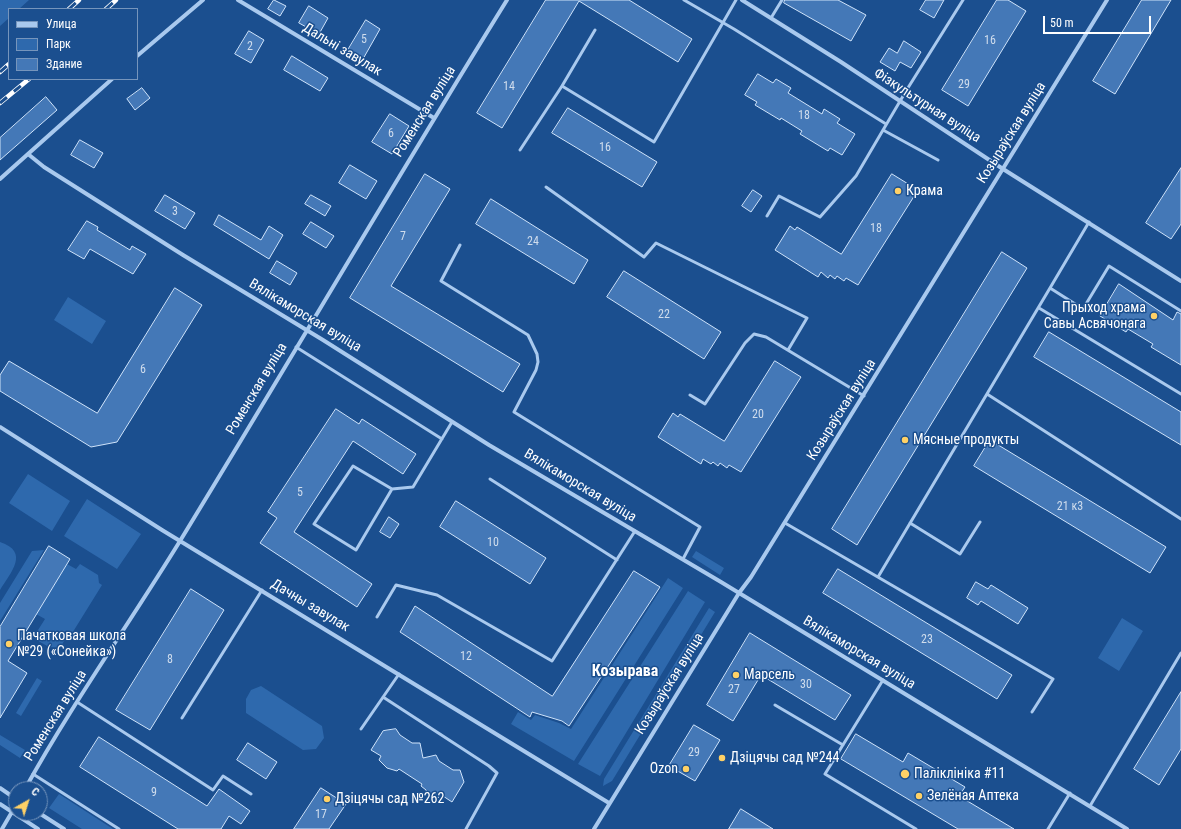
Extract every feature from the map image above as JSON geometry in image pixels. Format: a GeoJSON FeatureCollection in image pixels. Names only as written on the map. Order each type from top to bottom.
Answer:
{"type":"FeatureCollection","features":[{"type":"Feature","properties":{"kind":"street"},"geometry":{"type":"LineString","coordinates":[[138,55],[203,0]]}},
{"type":"Feature","properties":{"kind":"street","name":"Дальні завулак"},"geometry":{"type":"LineString","coordinates":[[238,0],[434,118]]}},
{"type":"Feature","properties":{"kind":"street","name":"Роменская вуліца"},"geometry":{"type":"LineString","coordinates":[[29,781],[77,702],[180,540],[434,118],[507,0]]}},
{"type":"Feature","properties":{"kind":"street","name":"Фізкультурная вуліца"},"geometry":{"type":"LineString","coordinates":[[742,0],[1003,169],[1181,281]]}},
{"type":"Feature","properties":{"kind":"street","name":"Козыраўская вуліца"},"geometry":{"type":"LineString","coordinates":[[594,829],[739,593],[751,577],[864,396],[1107,0]]}},
{"type":"Feature","properties":{"kind":"street"},"geometry":{"type":"LineString","coordinates":[[0,179],[111,80]]}},
{"type":"Feature","properties":{"kind":"street","name":"Вялікаморская вуліца"},"geometry":{"type":"LineString","coordinates":[[28,154],[44,167],[183,256],[306,330],[452,422],[635,532],[683,559],[1127,829]]}},
{"type":"Feature","properties":{"kind":"street","name":"Дачны завулак"},"geometry":{"type":"LineString","coordinates":[[0,427],[180,540],[609,803]]}},
{"type":"Feature","properties":{"kind":"street"},"geometry":{"type":"LineString","coordinates":[[2,829],[8,819]]}},
{"type":"Feature","properties":{"kind":"street"},"geometry":{"type":"LineString","coordinates":[[48,819],[64,829]]}},
{"type":"Feature","properties":{"kind":"street"},"geometry":{"type":"LineString","coordinates":[[26,821],[38,829]]}},
{"type":"Feature","properties":{"kind":"lane"},"geometry":{"type":"LineString","coordinates":[[684,0],[886,124]]}},
{"type":"Feature","properties":{"kind":"lane"},"geometry":{"type":"LineString","coordinates":[[562,86],[654,142],[736,0]]}},
{"type":"Feature","properties":{"kind":"lane"},"geometry":{"type":"LineString","coordinates":[[771,18],[782,0]]}},
{"type":"Feature","properties":{"kind":"lane"},"geometry":{"type":"LineString","coordinates":[[767,216],[780,196],[820,217],[856,176],[886,124],[963,0]]}},
{"type":"Feature","properties":{"kind":"lane"},"geometry":{"type":"LineString","coordinates":[[520,150],[562,86],[594,30]]}},
{"type":"Feature","properties":{"kind":"lane"},"geometry":{"type":"LineString","coordinates":[[883,130],[938,160]]}},
{"type":"Feature","properties":{"kind":"lane"},"geometry":{"type":"LineString","coordinates":[[546,187],[644,257],[656,243],[807,318],[788,350]]}},
{"type":"Feature","properties":{"kind":"lane"},"geometry":{"type":"LineString","coordinates":[[878,577],[1089,222]]}},
{"type":"Feature","properties":{"kind":"lane"},"geometry":{"type":"LineString","coordinates":[[460,245],[442,281],[528,335],[537,354],[536,370],[514,412],[700,527],[683,559]]}},
{"type":"Feature","properties":{"kind":"lane"},"geometry":{"type":"LineString","coordinates":[[1050,288],[1084,309],[1109,266],[1181,311]]}},
{"type":"Feature","properties":{"kind":"lane"},"geometry":{"type":"LineString","coordinates":[[1039,308],[1181,394]]}},
{"type":"Feature","properties":{"kind":"lane"},"geometry":{"type":"LineString","coordinates":[[690,395],[705,404],[745,343],[754,334],[766,337],[864,396]]}},
{"type":"Feature","properties":{"kind":"lane"},"geometry":{"type":"LineString","coordinates":[[296,347],[442,439]]}},
{"type":"Feature","properties":{"kind":"lane"},"geometry":{"type":"LineString","coordinates":[[987,394],[1181,519]]}},
{"type":"Feature","properties":{"kind":"lane"},"geometry":{"type":"LineString","coordinates":[[392,489],[356,550],[314,524],[353,466],[392,489],[413,487],[452,422]]}},
{"type":"Feature","properties":{"kind":"lane"},"geometry":{"type":"LineString","coordinates":[[490,479],[617,560]]}},
{"type":"Feature","properties":{"kind":"lane"},"geometry":{"type":"LineString","coordinates":[[910,523],[960,554],[980,522]]}},
{"type":"Feature","properties":{"kind":"lane"},"geometry":{"type":"LineString","coordinates":[[785,523],[1053,679],[1032,712]]}},
{"type":"Feature","properties":{"kind":"lane"},"geometry":{"type":"LineString","coordinates":[[377,617],[396,585],[410,588],[437,595],[552,661],[635,532]]}},
{"type":"Feature","properties":{"kind":"lane"},"geometry":{"type":"LineString","coordinates":[[182,718],[262,590]]}},
{"type":"Feature","properties":{"kind":"lane"},"geometry":{"type":"LineString","coordinates":[[1090,806],[1181,653]]}},
{"type":"Feature","properties":{"kind":"lane"},"geometry":{"type":"LineString","coordinates":[[361,729],[399,674]]}},
{"type":"Feature","properties":{"kind":"lane"},"geometry":{"type":"LineString","coordinates":[[883,680],[825,774],[916,829]]}},
{"type":"Feature","properties":{"kind":"lane"},"geometry":{"type":"LineString","coordinates":[[383,697],[489,766],[497,773],[466,829]]}},
{"type":"Feature","properties":{"kind":"lane"},"geometry":{"type":"LineString","coordinates":[[77,702],[213,790],[223,776],[251,794]]}},
{"type":"Feature","properties":{"kind":"lane"},"geometry":{"type":"LineString","coordinates":[[775,705],[843,745]]}},
{"type":"Feature","properties":{"kind":"lane"},"geometry":{"type":"LineString","coordinates":[[33,774],[119,829]]}},
{"type":"Feature","properties":{"kind":"lane"},"geometry":{"type":"LineString","coordinates":[[1048,829],[1070,793]]}},
{"type":"Feature","properties":{"kind":"green space"},"geometry":{"type":"Polygon","coordinates":[[[0,0],[29,0],[20,8],[8,8],[8,19],[0,26],[0,0]]]}},
{"type":"Feature","properties":{"kind":"green space"},"geometry":{"type":"Polygon","coordinates":[[[68,297],[106,321],[92,344],[54,320],[68,297]]]}},
{"type":"Feature","properties":{"kind":"green space"},"geometry":{"type":"Polygon","coordinates":[[[28,474],[70,501],[52,531],[9,503],[28,474]]]}},
{"type":"Feature","properties":{"kind":"green space"},"geometry":{"type":"Polygon","coordinates":[[[87,499],[141,534],[117,569],[64,536],[87,499]]]}},
{"type":"Feature","properties":{"kind":"green space"},"geometry":{"type":"Polygon","coordinates":[[[0,542],[9,546],[14,551],[16,557],[13,570],[0,590],[0,542]]]}},
{"type":"Feature","properties":{"kind":"green space"},"geometry":{"type":"Polygon","coordinates":[[[44,550],[0,621],[0,603],[32,551],[44,550]]]}},
{"type":"Feature","properties":{"kind":"green space"},"geometry":{"type":"Polygon","coordinates":[[[696,551],[724,568],[720,575],[692,557],[696,551]]]}},
{"type":"Feature","properties":{"kind":"green space"},"geometry":{"type":"Polygon","coordinates":[[[67,564],[76,569],[80,564],[98,575],[99,583],[102,585],[71,635],[68,634],[60,648],[49,647],[33,638],[45,619],[36,614],[67,564]]]}},
{"type":"Feature","properties":{"kind":"green space"},"geometry":{"type":"Polygon","coordinates":[[[668,578],[683,588],[574,761],[511,724],[518,712],[531,720],[535,715],[559,723],[571,729],[668,578]]]}},
{"type":"Feature","properties":{"kind":"green space"},"geometry":{"type":"Polygon","coordinates":[[[688,591],[705,602],[600,776],[578,764],[688,591]]]}},
{"type":"Feature","properties":{"kind":"green space"},"geometry":{"type":"Polygon","coordinates":[[[709,608],[715,612],[612,781],[603,786],[604,779],[709,608]]]}},
{"type":"Feature","properties":{"kind":"green space"},"geometry":{"type":"Polygon","coordinates":[[[1122,618],[1143,631],[1119,671],[1098,658],[1122,618]]]}},
{"type":"Feature","properties":{"kind":"green space"},"geometry":{"type":"Polygon","coordinates":[[[37,678],[42,681],[21,716],[16,713],[37,678]]]}},
{"type":"Feature","properties":{"kind":"green space"},"geometry":{"type":"Polygon","coordinates":[[[261,686],[322,726],[324,738],[316,749],[303,750],[246,713],[246,699],[251,690],[261,686]]]}},
{"type":"Feature","properties":{"kind":"green space"},"geometry":{"type":"Polygon","coordinates":[[[0,735],[25,750],[20,758],[0,745],[0,735]]]}},
{"type":"Feature","properties":{"kind":"green space"},"geometry":{"type":"Polygon","coordinates":[[[59,794],[113,829],[82,829],[49,808],[59,794]]]}},
{"type":"Feature","properties":{"kind":"building"},"geometry":{"type":"Polygon","coordinates":[[[274,0],[286,6],[280,16],[268,9],[274,0]]]}},
{"type":"Feature","properties":{"kind":"building"},"geometry":{"type":"Polygon","coordinates":[[[546,0],[629,0],[692,39],[678,62],[579,1],[502,128],[477,113],[546,0]]]}},
{"type":"Feature","properties":{"kind":"building"},"geometry":{"type":"Polygon","coordinates":[[[785,0],[838,0],[866,15],[851,41],[784,3],[785,0]]]}},
{"type":"Feature","properties":{"kind":"building"},"geometry":{"type":"Polygon","coordinates":[[[926,0],[944,0],[934,18],[920,10],[926,0]]]}},
{"type":"Feature","properties":{"kind":"building"},"geometry":{"type":"Polygon","coordinates":[[[997,0],[1008,0],[1026,11],[968,106],[942,90],[997,0]]]}},
{"type":"Feature","properties":{"kind":"building"},"geometry":{"type":"Polygon","coordinates":[[[1142,0],[1171,0],[1115,94],[1093,81],[1142,0]]]}},
{"type":"Feature","properties":{"kind":"building"},"geometry":{"type":"Polygon","coordinates":[[[309,6],[328,18],[319,34],[299,23],[309,6]]]}},
{"type":"Feature","properties":{"kind":"building"},"geometry":{"type":"Polygon","coordinates":[[[366,20],[380,29],[363,59],[348,50],[366,20]]]}},
{"type":"Feature","properties":{"kind":"building"},"geometry":{"type":"Polygon","coordinates":[[[249,31],[264,40],[251,63],[235,54],[249,31]]]}},
{"type":"Feature","properties":{"kind":"building"},"geometry":{"type":"Polygon","coordinates":[[[904,41],[921,52],[911,68],[900,62],[895,71],[880,62],[889,48],[897,53],[904,41]]]}},
{"type":"Feature","properties":{"kind":"building"},"geometry":{"type":"Polygon","coordinates":[[[292,56],[328,78],[320,91],[284,70],[292,56]]]}},
{"type":"Feature","properties":{"kind":"building"},"geometry":{"type":"Polygon","coordinates":[[[758,74],[773,83],[776,79],[791,88],[788,93],[822,114],[824,109],[840,119],[837,123],[855,134],[842,155],[830,148],[828,151],[800,134],[802,131],[781,118],[780,120],[755,105],[757,102],[745,95],[758,74]]]}},
{"type":"Feature","properties":{"kind":"building"},"geometry":{"type":"Polygon","coordinates":[[[142,88],[150,98],[135,110],[127,99],[142,88]]]}},
{"type":"Feature","properties":{"kind":"building"},"geometry":{"type":"Polygon","coordinates":[[[46,97],[57,110],[0,160],[0,138],[46,97]]]}},
{"type":"Feature","properties":{"kind":"building"},"geometry":{"type":"Polygon","coordinates":[[[568,108],[657,162],[642,187],[552,133],[568,108]]]}},
{"type":"Feature","properties":{"kind":"building"},"geometry":{"type":"Polygon","coordinates":[[[390,114],[409,126],[392,154],[372,142],[390,114]]]}},
{"type":"Feature","properties":{"kind":"building"},"geometry":{"type":"Polygon","coordinates":[[[80,140],[103,153],[94,168],[71,155],[80,140]]]}},
{"type":"Feature","properties":{"kind":"building"},"geometry":{"type":"Polygon","coordinates":[[[350,165],[377,181],[366,199],[339,183],[350,165]]]}},
{"type":"Feature","properties":{"kind":"building"},"geometry":{"type":"Polygon","coordinates":[[[1181,168],[1181,224],[1171,239],[1146,223],[1181,168]]]}},
{"type":"Feature","properties":{"kind":"building"},"geometry":{"type":"Polygon","coordinates":[[[425,174],[450,189],[391,286],[520,364],[503,392],[350,298],[425,174]]]}},
{"type":"Feature","properties":{"kind":"building"},"geometry":{"type":"Polygon","coordinates":[[[892,174],[918,190],[858,285],[846,278],[844,281],[837,276],[835,279],[830,275],[828,278],[821,272],[818,277],[775,250],[790,226],[795,230],[797,227],[841,254],[892,174]]]}},
{"type":"Feature","properties":{"kind":"building"},"geometry":{"type":"Polygon","coordinates":[[[753,190],[762,196],[751,212],[742,206],[753,190]]]}},
{"type":"Feature","properties":{"kind":"building"},"geometry":{"type":"Polygon","coordinates":[[[165,195],[195,213],[185,229],[155,211],[165,195]]]}},
{"type":"Feature","properties":{"kind":"building"},"geometry":{"type":"Polygon","coordinates":[[[311,195],[331,206],[325,216],[305,204],[311,195]]]}},
{"type":"Feature","properties":{"kind":"building"},"geometry":{"type":"Polygon","coordinates":[[[491,199],[588,260],[574,284],[476,224],[491,199]]]}},
{"type":"Feature","properties":{"kind":"building"},"geometry":{"type":"Polygon","coordinates":[[[219,215],[261,240],[269,226],[283,235],[269,259],[214,225],[219,215]]]}},
{"type":"Feature","properties":{"kind":"building"},"geometry":{"type":"Polygon","coordinates":[[[87,221],[98,227],[97,230],[130,250],[132,246],[146,254],[133,274],[90,249],[84,259],[68,250],[87,221]]]}},
{"type":"Feature","properties":{"kind":"building"},"geometry":{"type":"Polygon","coordinates":[[[311,222],[334,236],[326,248],[303,234],[311,222]]]}},
{"type":"Feature","properties":{"kind":"building"},"geometry":{"type":"Polygon","coordinates":[[[1002,252],[1027,268],[857,545],[832,529],[1002,252]]]}},
{"type":"Feature","properties":{"kind":"building"},"geometry":{"type":"Polygon","coordinates":[[[277,261],[297,273],[290,285],[270,273],[277,261]]]}},
{"type":"Feature","properties":{"kind":"building"},"geometry":{"type":"Polygon","coordinates":[[[624,271],[721,332],[704,359],[607,297],[624,271]]]}},
{"type":"Feature","properties":{"kind":"building"},"geometry":{"type":"Polygon","coordinates":[[[1119,284],[1173,320],[1177,312],[1181,314],[1181,365],[1151,347],[1153,344],[1128,329],[1126,332],[1100,316],[1119,284]]]}},
{"type":"Feature","properties":{"kind":"building"},"geometry":{"type":"Polygon","coordinates":[[[175,288],[202,305],[117,442],[91,447],[0,391],[0,375],[9,361],[97,413],[175,288]]]}},
{"type":"Feature","properties":{"kind":"building"},"geometry":{"type":"Polygon","coordinates":[[[1049,332],[1181,412],[1181,445],[1034,357],[1049,332]]]}},
{"type":"Feature","properties":{"kind":"building"},"geometry":{"type":"Polygon","coordinates":[[[775,361],[801,377],[741,472],[729,465],[727,468],[720,463],[718,466],[713,462],[711,464],[703,459],[701,464],[658,437],[673,413],[678,417],[680,414],[724,441],[775,361]]]}},
{"type":"Feature","properties":{"kind":"building"},"geometry":{"type":"Polygon","coordinates":[[[336,409],[359,424],[362,419],[416,454],[403,474],[353,441],[294,532],[372,584],[357,607],[260,543],[277,518],[268,512],[336,409]]]}},
{"type":"Feature","properties":{"kind":"building"},"geometry":{"type":"Polygon","coordinates":[[[990,440],[1166,547],[1150,573],[974,466],[990,440]]]}},
{"type":"Feature","properties":{"kind":"building"},"geometry":{"type":"Polygon","coordinates":[[[456,501],[546,558],[530,584],[440,527],[456,501]]]}},
{"type":"Feature","properties":{"kind":"building"},"geometry":{"type":"Polygon","coordinates":[[[389,517],[399,524],[390,538],[380,532],[389,517]]]}},
{"type":"Feature","properties":{"kind":"building","name":"Пачатковая школа №29 («Сонейка»)"},"geometry":{"type":"Polygon","coordinates":[[[49,546],[70,559],[8,661],[27,673],[0,718],[0,627],[49,546]]]}},
{"type":"Feature","properties":{"kind":"building"},"geometry":{"type":"Polygon","coordinates":[[[838,569],[1012,675],[997,699],[823,593],[838,569]]]}},
{"type":"Feature","properties":{"kind":"building"},"geometry":{"type":"Polygon","coordinates":[[[634,571],[660,587],[569,726],[562,721],[532,712],[530,717],[400,632],[415,606],[552,696],[634,571]]]}},
{"type":"Feature","properties":{"kind":"building"},"geometry":{"type":"Polygon","coordinates":[[[976,582],[988,589],[991,585],[1028,608],[1018,624],[981,601],[978,605],[967,598],[976,582]]]}},
{"type":"Feature","properties":{"kind":"building"},"geometry":{"type":"Polygon","coordinates":[[[191,589],[224,610],[150,730],[116,710],[191,589]]]}},
{"type":"Feature","properties":{"kind":"building"},"geometry":{"type":"Polygon","coordinates":[[[750,633],[851,695],[835,720],[761,675],[733,721],[707,705],[750,633]]]}},
{"type":"Feature","properties":{"kind":"building"},"geometry":{"type":"Polygon","coordinates":[[[1181,692],[1181,749],[1159,785],[1134,769],[1181,692]]]}},
{"type":"Feature","properties":{"kind":"building"},"geometry":{"type":"Polygon","coordinates":[[[694,725],[720,740],[695,781],[669,766],[694,725]]]}},
{"type":"Feature","properties":{"kind":"building"},"geometry":{"type":"Polygon","coordinates":[[[396,729],[400,735],[412,743],[420,743],[423,758],[436,755],[439,761],[453,770],[460,770],[464,782],[452,802],[440,794],[438,798],[433,794],[428,794],[421,786],[422,784],[399,769],[397,771],[387,768],[379,760],[381,756],[371,750],[383,731],[396,729]]]}},
{"type":"Feature","properties":{"kind":"building","name":"Паліклініка #11"},"geometry":{"type":"Polygon","coordinates":[[[856,734],[903,762],[908,753],[965,787],[959,796],[1014,829],[958,829],[841,759],[856,734]]]}},
{"type":"Feature","properties":{"kind":"building"},"geometry":{"type":"Polygon","coordinates":[[[99,737],[207,806],[219,789],[250,811],[241,824],[229,816],[221,829],[178,829],[80,767],[99,737]]]}},
{"type":"Feature","properties":{"kind":"building"},"geometry":{"type":"Polygon","coordinates":[[[248,743],[277,762],[266,779],[237,760],[248,743]]]}},
{"type":"Feature","properties":{"kind":"building"},"geometry":{"type":"Polygon","coordinates":[[[321,788],[346,804],[329,829],[294,829],[321,788]]]}},
{"type":"Feature","properties":{"kind":"building"},"geometry":{"type":"Polygon","coordinates":[[[741,809],[773,829],[729,829],[741,809]]]}},
{"type":"Feature","properties":{"kind":"railway"},"geometry":{"type":"LineString","coordinates":[[70,8],[79,0]]}},
{"type":"Feature","properties":{"kind":"railway"},"geometry":{"type":"LineString","coordinates":[[107,8],[116,0]]}},
{"type":"Feature","properties":{"kind":"railway"},"geometry":{"type":"LineString","coordinates":[[0,72],[8,65]]}},
{"type":"Feature","properties":{"kind":"railway"},"geometry":{"type":"LineString","coordinates":[[0,103],[28,80]]}},
{"type":"Feature","properties":{"kind":"place","name":"Крама"},"geometry":{"type":"Point","coordinates":[898,191]}},
{"type":"Feature","properties":{"kind":"place","name":"Прыход храма Савы Асвячонага"},"geometry":{"type":"Point","coordinates":[1154,316]}},
{"type":"Feature","properties":{"kind":"place","name":"Мясные продукты"},"geometry":{"type":"Point","coordinates":[905,440]}},
{"type":"Feature","properties":{"kind":"place","name":"Пачатковая школа №29 («Сонейка»)"},"geometry":{"type":"Point","coordinates":[9,644]}},
{"type":"Feature","properties":{"kind":"place","name":"Марсель"},"geometry":{"type":"Point","coordinates":[736,675]}},
{"type":"Feature","properties":{"kind":"place","name":"Дзіцячы сад №244"},"geometry":{"type":"Point","coordinates":[722,758]}},
{"type":"Feature","properties":{"kind":"place","name":"Ozon"},"geometry":{"type":"Point","coordinates":[686,769]}},
{"type":"Feature","properties":{"kind":"place","name":"Паліклініка #11"},"geometry":{"type":"Point","coordinates":[905,774]}},
{"type":"Feature","properties":{"kind":"place","name":"Зелёная Аптека"},"geometry":{"type":"Point","coordinates":[919,796]}},
{"type":"Feature","properties":{"kind":"place","name":"Дзіцячы сад №262"},"geometry":{"type":"Point","coordinates":[327,799]}},
{"type":"Feature","properties":{"kind":"district","name":"Козырава"},"geometry":{"type":"Point","coordinates":[625,672]}}]}
